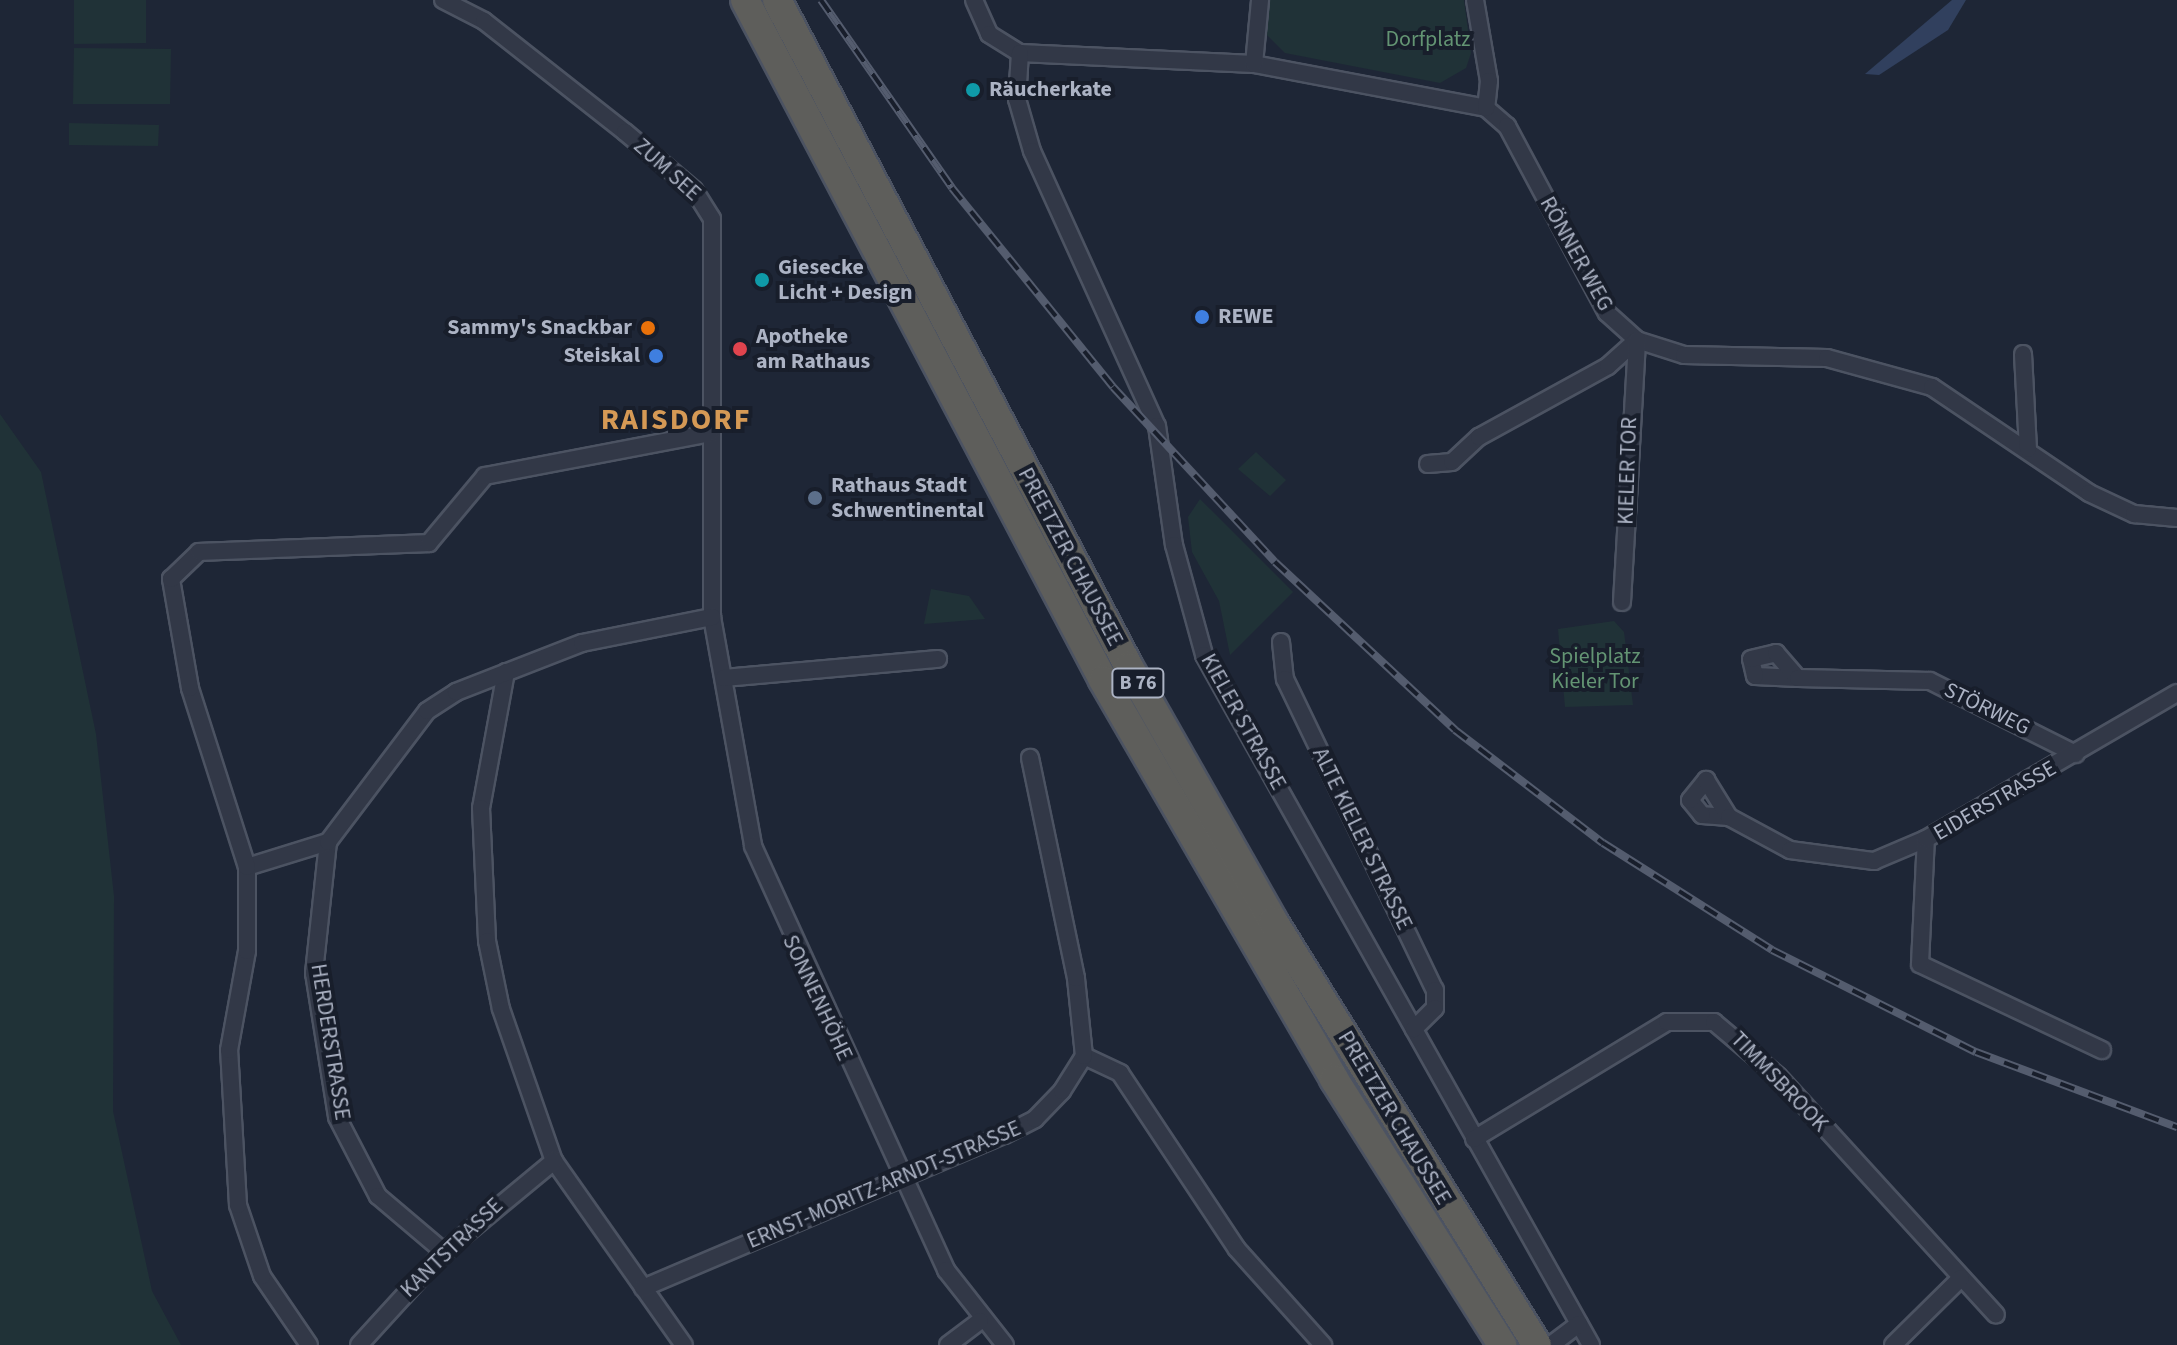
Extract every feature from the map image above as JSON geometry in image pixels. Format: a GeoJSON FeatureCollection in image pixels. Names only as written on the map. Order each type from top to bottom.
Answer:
{"type":"FeatureCollection","features":[{"type":"Feature","properties":{"kind":"highway","name":"PREETZER CHAUSSEE"},"geometry":{"type":"LineString","coordinates":[[745,0],[1103,680],[1334,1079],[1502,1345]]}},
{"type":"Feature","properties":{"kind":"highway","name":"PREETZER CHAUSSEE"},"geometry":{"type":"LineString","coordinates":[[777,0],[1129,667],[1273,921],[1537,1345]]}},
{"type":"Feature","properties":{"kind":"street","name":"ZUM SEE"},"geometry":{"type":"LineString","coordinates":[[443,0],[484,21],[704,202],[715,235],[710,433],[712,617]]}},
{"type":"Feature","properties":{"kind":"street"},"geometry":{"type":"LineString","coordinates":[[974,0],[989,34],[1020,53],[1254,64],[1353,77],[1486,108],[1489,81],[1475,0]]}},
{"type":"Feature","properties":{"kind":"street"},"geometry":{"type":"LineString","coordinates":[[1254,64],[1260,0]]}},
{"type":"Feature","properties":{"kind":"street","name":"KIELER STRASSE"},"geometry":{"type":"LineString","coordinates":[[1020,53],[1017,99],[1028,140],[1157,426],[1174,545],[1204,655],[1591,1345]]}},
{"type":"Feature","properties":{"kind":"street","name":"RÖNNER WEG"},"geometry":{"type":"LineString","coordinates":[[1486,108],[1507,126],[1607,313],[1637,340],[1684,355],[1827,358],[1879,370],[1946,394],[2111,503],[2177,518]]}},
{"type":"Feature","properties":{"kind":"street"},"geometry":{"type":"LineString","coordinates":[[1428,464],[1452,462],[1479,437],[1608,366],[1637,340]]}},
{"type":"Feature","properties":{"kind":"street","name":"KIELER TOR"},"geometry":{"type":"LineString","coordinates":[[1622,602],[1637,340]]}},
{"type":"Feature","properties":{"kind":"street"},"geometry":{"type":"LineString","coordinates":[[2023,354],[2028,449]]}},
{"type":"Feature","properties":{"kind":"street"},"geometry":{"type":"LineString","coordinates":[[309,1345],[262,1276],[238,1205],[229,1050],[247,951],[247,867],[207,754],[171,600],[175,572],[199,552],[429,543],[485,476],[710,433]]}},
{"type":"Feature","properties":{"kind":"street"},"geometry":{"type":"LineString","coordinates":[[247,867],[328,842],[427,711],[506,672],[582,643],[712,617]]}},
{"type":"Feature","properties":{"kind":"street","name":"SONNENHÖHE"},"geometry":{"type":"LineString","coordinates":[[712,617],[753,846],[773,903],[910,1176],[946,1270],[980,1321],[1005,1345]]}},
{"type":"Feature","properties":{"kind":"street","name":"ALTE KIELER STRASSE"},"geometry":{"type":"LineString","coordinates":[[1281,642],[1285,679],[1435,990],[1435,1008],[1414,1029]]}},
{"type":"Feature","properties":{"kind":"street"},"geometry":{"type":"LineString","coordinates":[[724,678],[938,659]]}},
{"type":"Feature","properties":{"kind":"street"},"geometry":{"type":"LineString","coordinates":[[506,672],[484,777],[481,886],[501,1009],[554,1161],[684,1345]]}},
{"type":"Feature","properties":{"kind":"street","name":"STÖRWEG"},"geometry":{"type":"LineString","coordinates":[[1798,678],[1930,681],[2076,754]]}},
{"type":"Feature","properties":{"kind":"street","name":"EIDERSTRASSE"},"geometry":{"type":"LineString","coordinates":[[2102,1050],[1920,964],[1926,839],[2177,693]]}},
{"type":"Feature","properties":{"kind":"street"},"geometry":{"type":"LineString","coordinates":[[1030,758],[1076,978],[1084,1056],[1120,1073],[1237,1249],[1323,1345]]}},
{"type":"Feature","properties":{"kind":"street"},"geometry":{"type":"LineString","coordinates":[[1729,817],[1790,850],[1874,861],[1926,839]]}},
{"type":"Feature","properties":{"kind":"street","name":"HERDERSTRASSE"},"geometry":{"type":"LineString","coordinates":[[328,842],[314,973],[337,1117],[378,1196],[444,1252]]}},
{"type":"Feature","properties":{"kind":"street","name":"TIMMSBROOK"},"geometry":{"type":"LineString","coordinates":[[1474,1139],[1667,1022],[1714,1022],[1778,1076],[1996,1315]]}},
{"type":"Feature","properties":{"kind":"street","name":"ERNST-MORITZ-ARNDT-STRASSE"},"geometry":{"type":"LineString","coordinates":[[643,1288],[910,1176],[1035,1119],[1084,1056]]}},
{"type":"Feature","properties":{"kind":"street","name":"KANTSTRASSE"},"geometry":{"type":"LineString","coordinates":[[359,1345],[444,1252],[554,1161]]}},
{"type":"Feature","properties":{"kind":"street"},"geometry":{"type":"LineString","coordinates":[[1893,1345],[1961,1278]]}},
{"type":"Feature","properties":{"kind":"street"},"geometry":{"type":"LineString","coordinates":[[948,1345],[980,1321]]}},
{"type":"Feature","properties":{"kind":"street"},"geometry":{"type":"LineString","coordinates":[[1557,1340],[1579,1324]]}},
{"type":"Feature","properties":{"kind":"green space"},"geometry":{"type":"Polygon","coordinates":[[[74,0],[146,0],[146,43],[74,44],[74,0]]]}},
{"type":"Feature","properties":{"kind":"green space","name":"Dorfplatz"},"geometry":{"type":"Polygon","coordinates":[[[1270,0],[1464,0],[1471,53],[1466,68],[1440,83],[1285,53],[1267,35],[1270,0]]]}},
{"type":"Feature","properties":{"kind":"green space"},"geometry":{"type":"Polygon","coordinates":[[[74,48],[171,49],[170,104],[73,104],[74,48]]]}},
{"type":"Feature","properties":{"kind":"green space"},"geometry":{"type":"Polygon","coordinates":[[[69,123],[159,125],[158,146],[69,145],[69,123]]]}},
{"type":"Feature","properties":{"kind":"green space"},"geometry":{"type":"Polygon","coordinates":[[[0,414],[41,472],[96,734],[114,896],[113,1111],[152,1291],[181,1345],[0,1345],[0,414]]]}},
{"type":"Feature","properties":{"kind":"green space"},"geometry":{"type":"Polygon","coordinates":[[[1256,452],[1286,480],[1270,496],[1238,469],[1256,452]]]}},
{"type":"Feature","properties":{"kind":"green space"},"geometry":{"type":"Polygon","coordinates":[[[1200,499],[1293,592],[1230,655],[1219,601],[1192,552],[1188,517],[1200,499]]]}},
{"type":"Feature","properties":{"kind":"green space"},"geometry":{"type":"Polygon","coordinates":[[[931,589],[969,596],[985,619],[924,624],[931,589]]]}},
{"type":"Feature","properties":{"kind":"green space","name":"Spielplatz Kieler Tor"},"geometry":{"type":"Polygon","coordinates":[[[1614,621],[1624,632],[1633,705],[1565,707],[1558,629],[1614,621]]]}},
{"type":"Feature","properties":{"kind":"water"},"geometry":{"type":"Polygon","coordinates":[[[1952,0],[1966,0],[1948,30],[1879,75],[1865,74],[1952,0]]]}},
{"type":"Feature","properties":{"kind":"railway"},"geometry":{"type":"LineString","coordinates":[[821,0],[952,188],[1113,387],[1275,562],[1455,730],[1603,843],[1772,950],[1976,1052],[2177,1127]]}},
{"type":"Feature","properties":{"kind":"place","name":"Räucherkate"},"geometry":{"type":"Point","coordinates":[973,90]}},
{"type":"Feature","properties":{"kind":"place","name":"Giesecke Licht + Design"},"geometry":{"type":"Point","coordinates":[762,280]}},
{"type":"Feature","properties":{"kind":"place","name":"REWE"},"geometry":{"type":"Point","coordinates":[1202,317]}},
{"type":"Feature","properties":{"kind":"place","name":"Sammy's Snackbar"},"geometry":{"type":"Point","coordinates":[648,328]}},
{"type":"Feature","properties":{"kind":"place","name":"Apotheke am Rathaus"},"geometry":{"type":"Point","coordinates":[740,349]}},
{"type":"Feature","properties":{"kind":"place","name":"Steiskal"},"geometry":{"type":"Point","coordinates":[656,356]}},
{"type":"Feature","properties":{"kind":"place","name":"Rathaus Stadt Schwentinental"},"geometry":{"type":"Point","coordinates":[815,498]}},
{"type":"Feature","properties":{"kind":"district","name":"RAISDORF"},"geometry":{"type":"Point","coordinates":[676,420]}}]}
